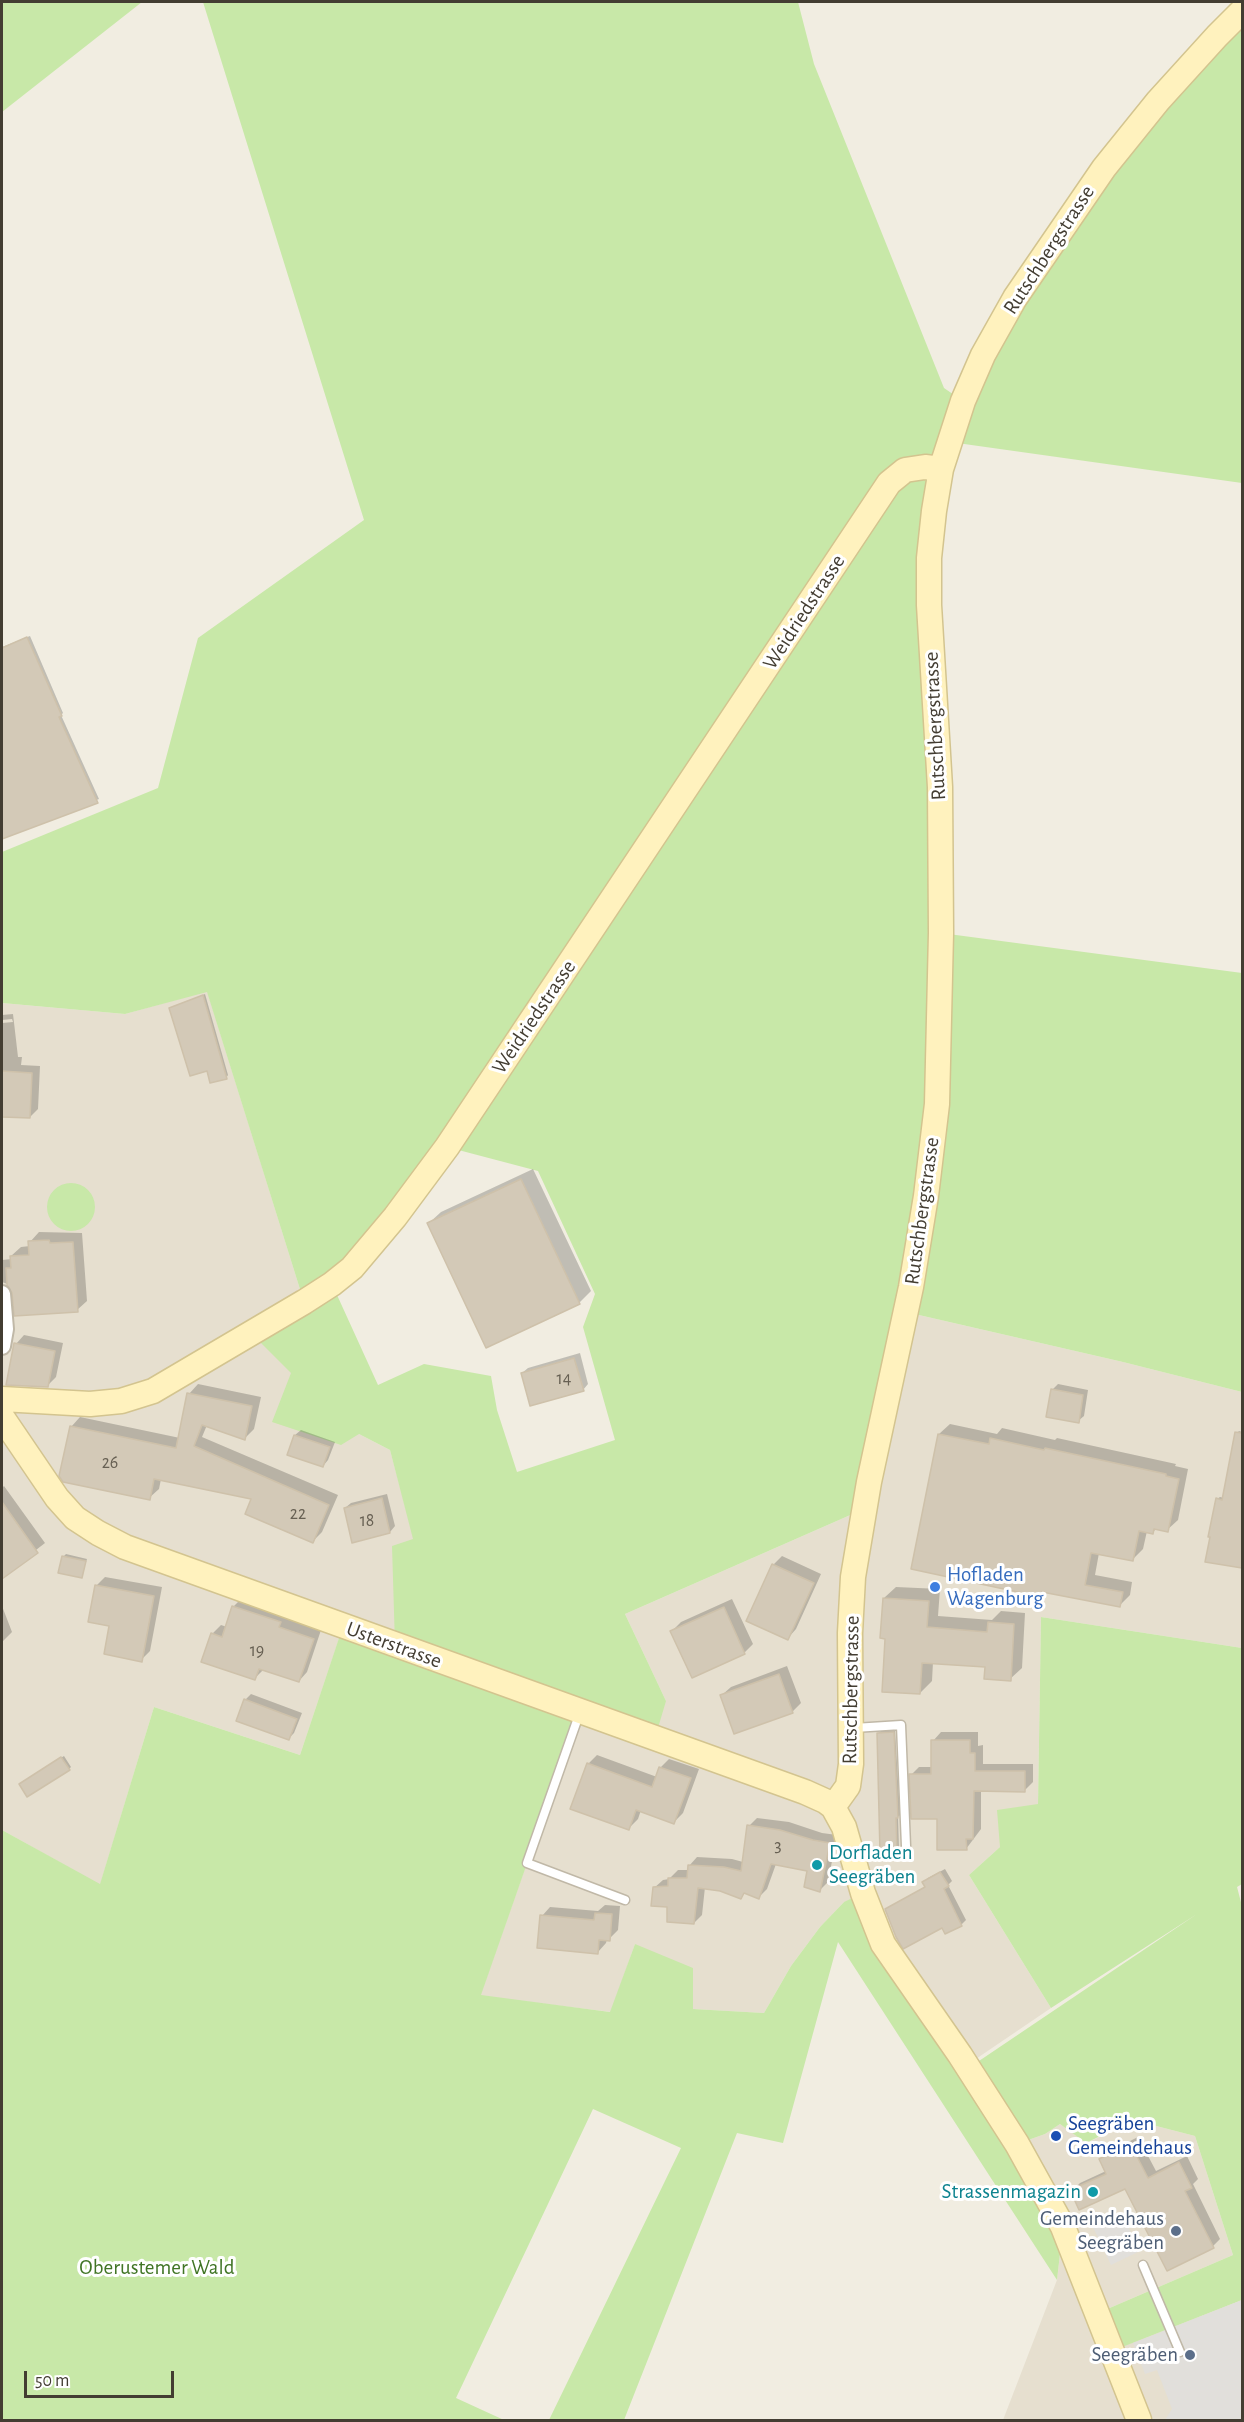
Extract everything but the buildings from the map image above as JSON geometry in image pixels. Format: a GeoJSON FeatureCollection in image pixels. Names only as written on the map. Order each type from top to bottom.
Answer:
{"type":"FeatureCollection","features":[{"type":"Feature","properties":{"kind":"street","name":"Rutschbergstrasse"},"geometry":{"type":"LineString","coordinates":[[833,1808],[848,1786],[851,1764],[850,1633],[853,1577],[868,1482],[911,1287],[926,1196],[937,1104],[941,933],[940,787],[928,605],[929,558],[934,511],[942,469],[963,401],[983,355],[1015,298],[1104,168],[1158,101],[1242,11]]}},
{"type":"Feature","properties":{"kind":"street","name":"Weidriedstrasse"},"geometry":{"type":"LineString","coordinates":[[2,1399],[90,1404],[121,1401],[153,1391],[304,1302],[352,1268],[395,1217],[447,1147],[889,483],[905,470],[925,467],[942,469]]}},
{"type":"Feature","properties":{"kind":"street"},"geometry":{"type":"LineString","coordinates":[[2,1294],[5,1329],[2,1346]]}},
{"type":"Feature","properties":{"kind":"street","name":"Usterstrasse"},"geometry":{"type":"LineString","coordinates":[[2,1416],[57,1498],[75,1518],[125,1547],[805,1791],[825,1801],[833,1808]]}},
{"type":"Feature","properties":{"kind":"street"},"geometry":{"type":"LineString","coordinates":[[833,1808],[844,1827],[863,1893],[884,1944],[960,2055],[1017,2144],[1063,2228],[1139,2421]]}},
{"type":"Feature","properties":{"kind":"lane"},"geometry":{"type":"LineString","coordinates":[[580,1712],[527,1863],[625,1900]]}},
{"type":"Feature","properties":{"kind":"lane"},"geometry":{"type":"LineString","coordinates":[[850,1728],[901,1725],[906,1846]]}},
{"type":"Feature","properties":{"kind":"lane"},"geometry":{"type":"LineString","coordinates":[[1143,2265],[1180,2352]]}},
{"type":"Feature","properties":{"kind":"shaded area"},"geometry":{"type":"Polygon","coordinates":[[[207,991],[304,1302],[359,1434],[390,1450],[414,1539],[395,1645],[343,1627],[300,1755],[154,1707],[100,1885],[2,1830],[2,1003],[125,1014],[207,991]]]}},
{"type":"Feature","properties":{"kind":"shaded area"},"geometry":{"type":"Polygon","coordinates":[[[906,1312],[1242,1392],[1242,1648],[1041,1617],[1038,1804],[1000,1847],[969,1875],[1051,2008],[967,2065],[844,1902],[820,1927],[791,1966],[764,2013],[692,2009],[635,1944],[611,2012],[480,1996],[580,1712],[666,1701],[625,1614],[864,1509],[906,1312]]]}},
{"type":"Feature","properties":{"kind":"shaded area"},"geometry":{"type":"Polygon","coordinates":[[[1133,2120],[1195,2136],[1233,2255],[1098,2313],[1113,2350],[1242,2300],[1242,2420],[1003,2420],[1057,2280],[1063,2228],[1017,2144],[1045,2134],[1060,2124],[1087,2143],[1133,2120]]]}},
{"type":"Feature","properties":{"kind":"shaded area","name":"Gemeindehaus Seegräben"},"geometry":{"type":"Polygon","coordinates":[[[1121,2212],[1140,2251],[1111,2265],[1092,2225],[1121,2212]]]}},
{"type":"Feature","properties":{"kind":"shaded area","name":"Seegräben"},"geometry":{"type":"Polygon","coordinates":[[[1242,2300],[1242,2420],[1165,2420],[1172,2409],[1157,2370],[1145,2374],[1133,2343],[1242,2300]]]}},
{"type":"Feature","properties":{"kind":"green space"},"geometry":{"type":"Polygon","coordinates":[[[2,2],[142,2],[2,112],[2,2]]]}},
{"type":"Feature","properties":{"kind":"green space","name":"Oberustemer Wald"},"geometry":{"type":"Polygon","coordinates":[[[203,2],[798,2],[814,64],[944,388],[963,401],[1015,298],[1242,11],[1242,483],[950,442],[934,511],[941,933],[1242,973],[1242,1392],[906,1312],[864,1509],[625,1614],[666,1701],[655,1738],[580,1712],[481,1995],[610,2012],[635,1944],[693,1968],[693,2009],[764,2013],[791,1966],[820,1927],[844,1902],[863,1893],[976,2063],[1197,1914],[1051,2008],[969,1875],[1000,1847],[997,1810],[1038,1804],[1041,1617],[1242,1648],[1242,1884],[1237,1887],[1242,1906],[1242,2300],[1112,2351],[1098,2313],[1233,2255],[1195,2136],[1133,2120],[1086,2143],[1060,2124],[1045,2134],[1017,2144],[1063,2227],[1057,2280],[838,1942],[783,2143],[737,2133],[624,2420],[549,2420],[681,2148],[593,2109],[456,2398],[504,2420],[2,2420],[2,1830],[100,1884],[154,1707],[300,1755],[343,1626],[395,1645],[392,1546],[413,1539],[390,1450],[359,1434],[341,1445],[272,1422],[291,1373],[251,1333],[304,1302],[207,992],[125,1014],[2,1003],[2,852],[158,788],[198,638],[364,520],[203,2]],[[447,1147],[332,1284],[378,1385],[424,1364],[491,1376],[497,1410],[517,1472],[615,1440],[583,1327],[595,1294],[538,1171],[447,1147]]]}},
{"type":"Feature","properties":{"kind":"green space"},"geometry":{"type":"Polygon","coordinates":[[[71,1183],[88,1190],[95,1207],[88,1224],[71,1231],[54,1224],[47,1207],[54,1190],[71,1183]]]}},
{"type":"Feature","properties":{"kind":"place","name":"Hofladen Wagenburg"},"geometry":{"type":"Point","coordinates":[935,1587]}},
{"type":"Feature","properties":{"kind":"place","name":"Dorfladen Seegräben"},"geometry":{"type":"Point","coordinates":[817,1865]}},
{"type":"Feature","properties":{"kind":"place","name":"Seegräben Gemeindehaus"},"geometry":{"type":"Point","coordinates":[1056,2136]}},
{"type":"Feature","properties":{"kind":"place","name":"Strassenmagazin"},"geometry":{"type":"Point","coordinates":[1093,2192]}},
{"type":"Feature","properties":{"kind":"place","name":"Gemeindehaus Seegräben"},"geometry":{"type":"Point","coordinates":[1176,2231]}},
{"type":"Feature","properties":{"kind":"place","name":"Seegräben"},"geometry":{"type":"Point","coordinates":[1190,2355]}}]}
